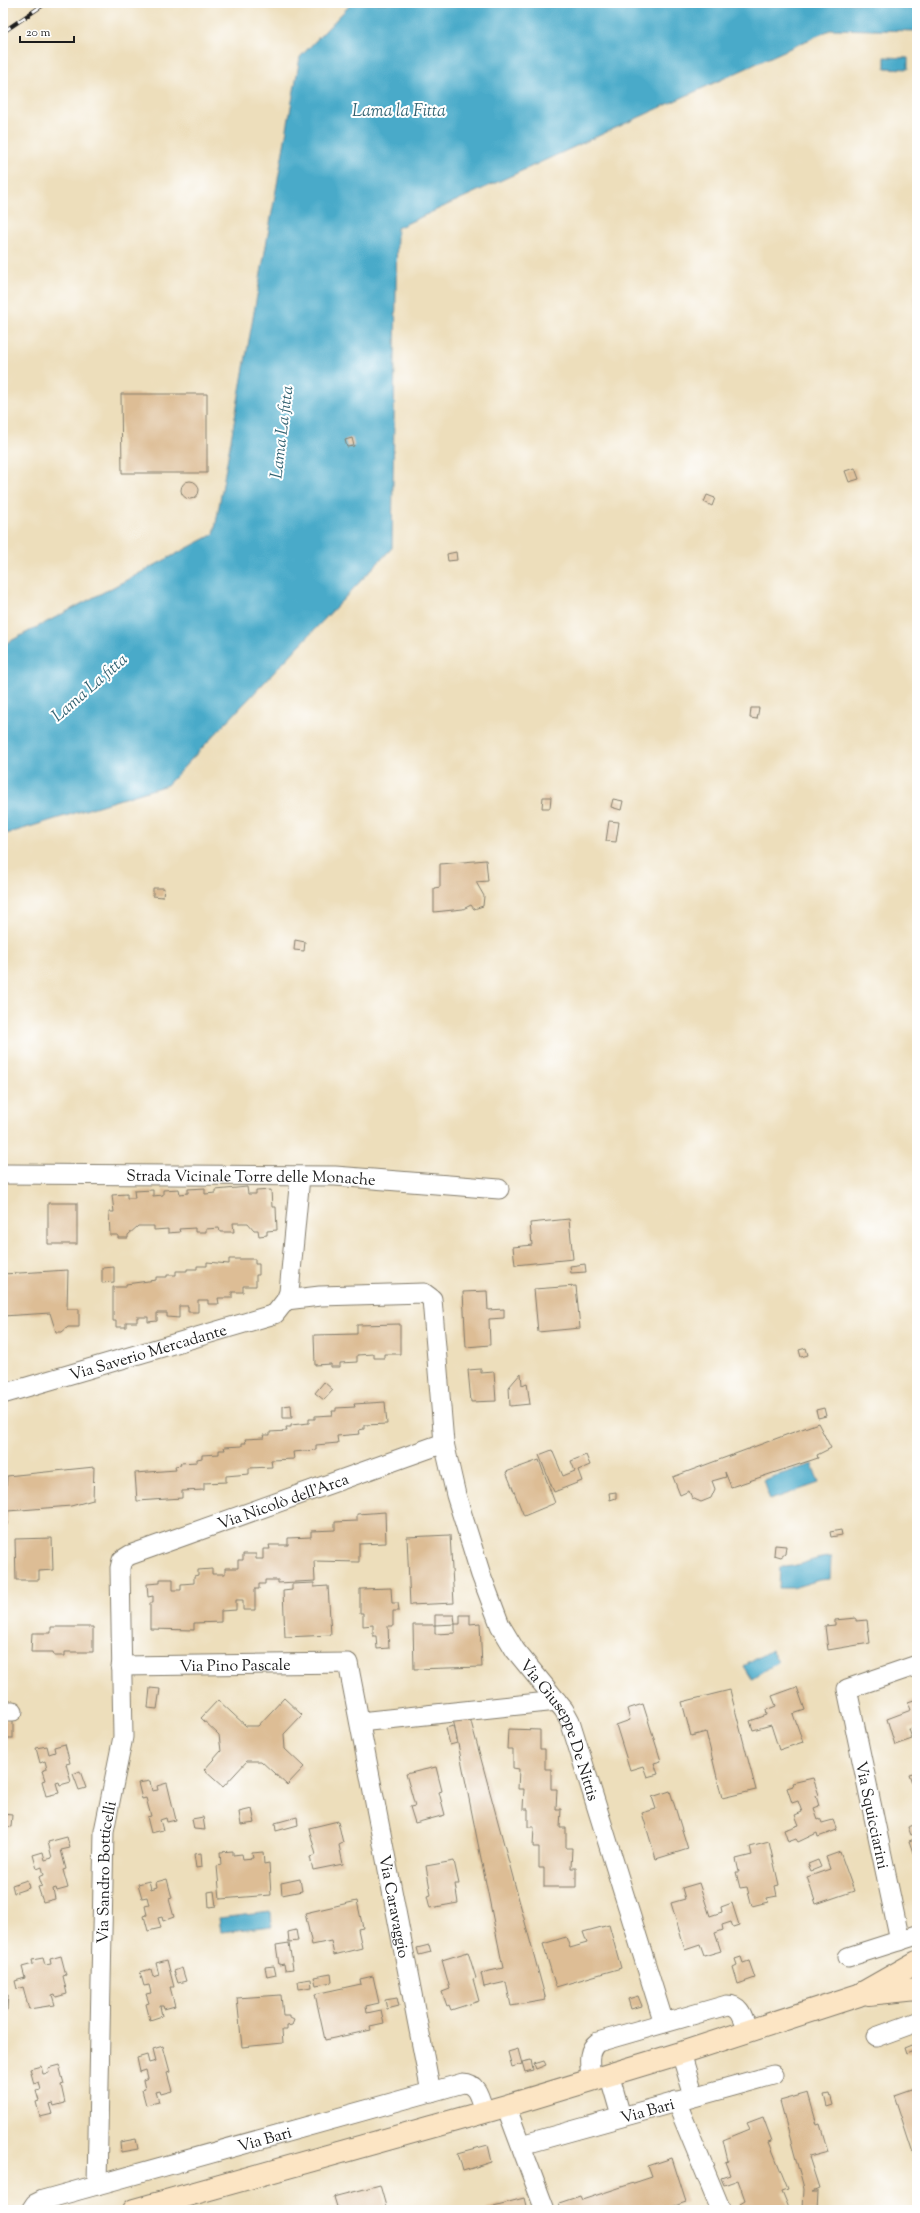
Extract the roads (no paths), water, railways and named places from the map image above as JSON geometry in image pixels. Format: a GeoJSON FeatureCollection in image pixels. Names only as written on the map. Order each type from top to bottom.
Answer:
{"type":"FeatureCollection","features":[{"type":"Feature","properties":{"kind":"main road","name":"Via Bari"},"geometry":{"type":"LineString","coordinates":[[135,2210],[506,2106],[600,2076],[681,2053],[859,1995],[917,1962]]}},
{"type":"Feature","properties":{"kind":"main road","name":"Via Bari"},"geometry":{"type":"LineString","coordinates":[[859,1995],[917,1989]]}},
{"type":"Feature","properties":{"kind":"street","name":"Strada Vicinale Torre delle Monache"},"geometry":{"type":"LineString","coordinates":[[3,1174],[365,1178],[498,1189]]}},
{"type":"Feature","properties":{"kind":"street"},"geometry":{"type":"LineString","coordinates":[[300,1177],[286,1300],[320,1296],[429,1295],[434,1304],[444,1443]]}},
{"type":"Feature","properties":{"kind":"street","name":"Via Saverio Mercadante"},"geometry":{"type":"LineString","coordinates":[[3,1394],[268,1317],[275,1314],[286,1300]]}},
{"type":"Feature","properties":{"kind":"street","name":"Via Nicolò dell'Arca"},"geometry":{"type":"LineString","coordinates":[[122,1560],[130,1555],[444,1443]]}},
{"type":"Feature","properties":{"kind":"street","name":"Via Giuseppe De Nittis"},"geometry":{"type":"LineString","coordinates":[[444,1443],[458,1502],[483,1582],[500,1625],[531,1673],[557,1701],[570,1721],[664,2023]]}},
{"type":"Feature","properties":{"kind":"street","name":"Via Sandro Botticelli"},"geometry":{"type":"LineString","coordinates":[[97,2185],[104,1831],[122,1742],[120,1568],[122,1560]]}},
{"type":"Feature","properties":{"kind":"street","name":"Via Pino Pascale"},"geometry":{"type":"LineString","coordinates":[[121,1666],[348,1662]]}},
{"type":"Feature","properties":{"kind":"street","name":"Via Caravaggio"},"geometry":{"type":"LineString","coordinates":[[348,1662],[432,2092]]}},
{"type":"Feature","properties":{"kind":"street","name":"Via Squicciarini"},"geometry":{"type":"LineString","coordinates":[[909,1938],[847,1689],[917,1666]]}},
{"type":"Feature","properties":{"kind":"street"},"geometry":{"type":"LineString","coordinates":[[360,1722],[557,1701]]}},
{"type":"Feature","properties":{"kind":"street"},"geometry":{"type":"LineString","coordinates":[[848,1957],[909,1938]]}},
{"type":"Feature","properties":{"kind":"street"},"geometry":{"type":"LineString","coordinates":[[621,2116],[589,2053],[592,2047],[598,2042],[732,2005],[739,2009],[748,2031]]}},
{"type":"Feature","properties":{"kind":"street"},"geometry":{"type":"LineString","coordinates":[[876,2036],[917,2022]]}},
{"type":"Feature","properties":{"kind":"street"},"geometry":{"type":"LineString","coordinates":[[681,2053],[694,2096]]}},
{"type":"Feature","properties":{"kind":"street","name":"Via Bari"},"geometry":{"type":"LineString","coordinates":[[521,2145],[774,2074]]}},
{"type":"Feature","properties":{"kind":"street","name":"Via Bari"},"geometry":{"type":"LineString","coordinates":[[31,2210],[35,2204],[43,2200],[469,2083],[475,2087],[484,2112]]}},
{"type":"Feature","properties":{"kind":"street"},"geometry":{"type":"LineString","coordinates":[[676,2101],[721,2210]]}},
{"type":"Feature","properties":{"kind":"street"},"geometry":{"type":"LineString","coordinates":[[506,2106],[545,2210]]}},
{"type":"Feature","properties":{"kind":"water","name":"Lama la Fitta"},"geometry":{"type":"Polygon","coordinates":[[[352,3],[917,3],[917,31],[832,29],[397,228],[392,548],[167,785],[3,835],[3,645],[214,534],[300,57],[352,3]]]}},
{"type":"Feature","properties":{"kind":"water"},"geometry":{"type":"Polygon","coordinates":[[[885,57],[908,58],[908,69],[885,68],[885,57]]]}},
{"type":"Feature","properties":{"kind":"water"},"geometry":{"type":"Polygon","coordinates":[[[812,1464],[819,1483],[770,1500],[763,1480],[812,1464]]]}},
{"type":"Feature","properties":{"kind":"water"},"geometry":{"type":"Polygon","coordinates":[[[824,1557],[831,1557],[830,1579],[819,1580],[793,1588],[779,1588],[780,1567],[793,1566],[824,1557]]]}},
{"type":"Feature","properties":{"kind":"water"},"geometry":{"type":"Polygon","coordinates":[[[771,1650],[778,1662],[752,1679],[744,1666],[771,1650]]]}},
{"type":"Feature","properties":{"kind":"water"},"geometry":{"type":"Polygon","coordinates":[[[271,1912],[272,1926],[221,1932],[219,1918],[271,1912]]]}},
{"type":"Feature","properties":{"kind":"railway"},"geometry":{"type":"LineString","coordinates":[[3,32],[46,3]]}},
{"type":"Feature","properties":{"kind":"water label","name":"Lama La fitta"},"geometry":{"type":"Point","coordinates":[281,432]}},
{"type":"Feature","properties":{"kind":"water label","name":"Lama La fitta"},"geometry":{"type":"Point","coordinates":[89,687]}}]}
